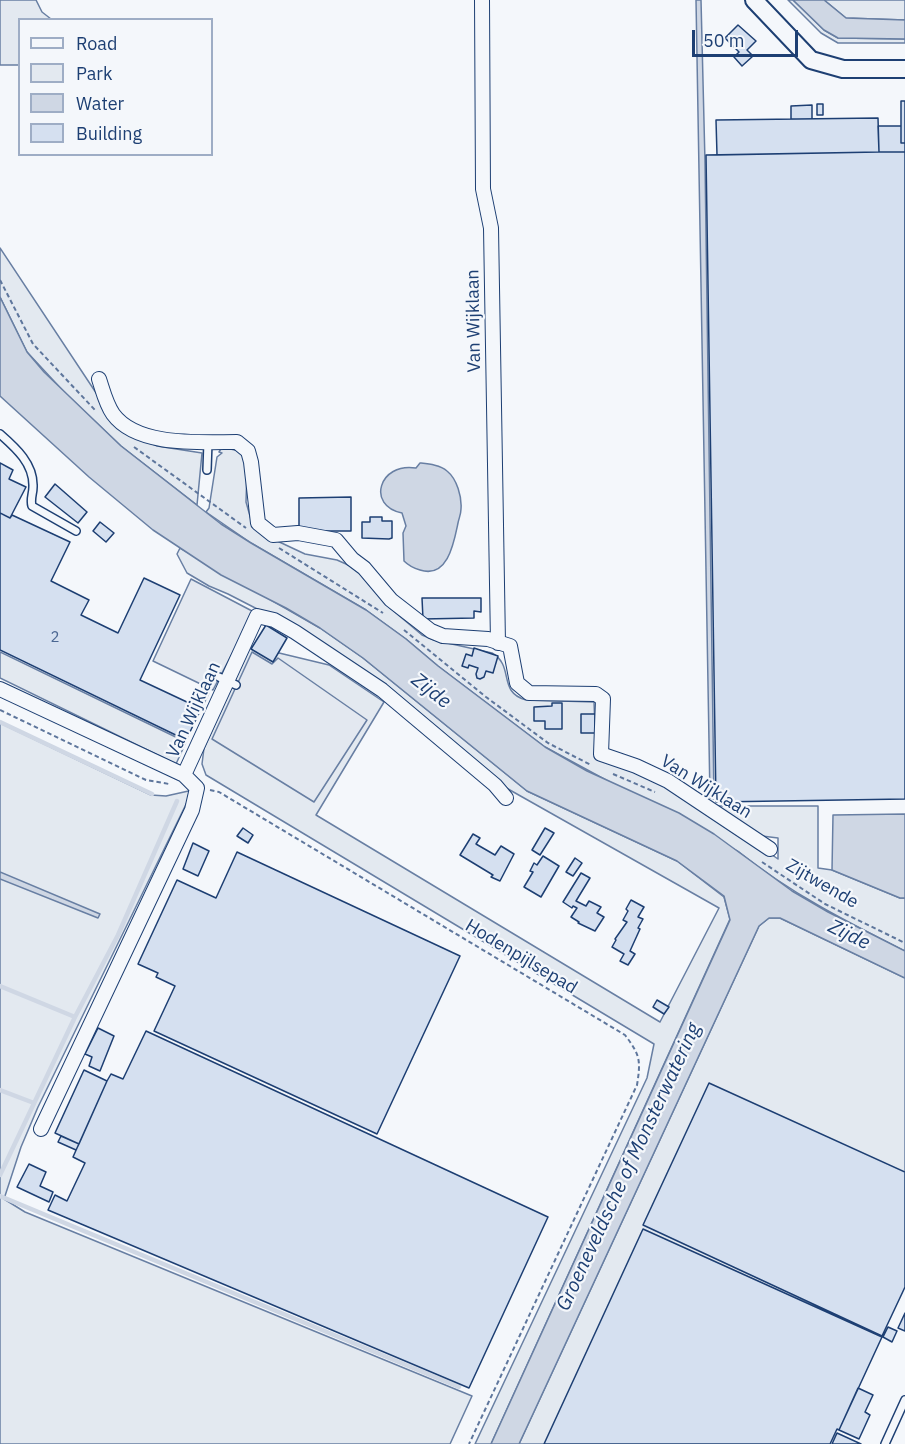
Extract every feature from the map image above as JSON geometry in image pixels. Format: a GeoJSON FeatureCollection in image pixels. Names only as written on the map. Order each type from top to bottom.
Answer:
{"type":"FeatureCollection","features":[{"type":"Feature","properties":{"kind":"street","name":"Van Wijklaan"},"geometry":{"type":"LineString","coordinates":[[482,0],[483,189],[491,228],[498,642],[510,646],[517,683],[529,693],[596,694],[603,699],[601,754],[636,766],[668,781],[770,849]]}},
{"type":"Feature","properties":{"kind":"street"},"geometry":{"type":"LineString","coordinates":[[754,0],[811,60],[843,69],[905,69]]}},
{"type":"Feature","properties":{"kind":"street"},"geometry":{"type":"LineString","coordinates":[[99,380],[108,405],[123,424],[154,438],[237,442],[248,451],[258,523],[273,536],[298,533],[336,540],[391,600],[430,631],[443,636],[477,637],[498,642]]}},
{"type":"Feature","properties":{"kind":"street","name":"Van Wijklaan"},"geometry":{"type":"LineString","coordinates":[[184,775],[257,616],[274,620],[382,690],[495,784],[506,798]]}},
{"type":"Feature","properties":{"kind":"street","name":"Van Wijklaan"},"geometry":{"type":"LineString","coordinates":[[0,690],[184,775],[196,788]]}},
{"type":"Feature","properties":{"kind":"street"},"geometry":{"type":"LineString","coordinates":[[41,1129],[192,810],[196,788]]}},
{"type":"Feature","properties":{"kind":"lane"},"geometry":{"type":"LineString","coordinates":[[0,434],[26,460],[33,486],[32,506],[76,531]]}},
{"type":"Feature","properties":{"kind":"lane"},"geometry":{"type":"LineString","coordinates":[[207,470],[208,442]]}},
{"type":"Feature","properties":{"kind":"lane"},"geometry":{"type":"LineString","coordinates":[[885,1444],[905,1400]]}},
{"type":"Feature","properties":{"kind":"path"},"geometry":{"type":"LineString","coordinates":[[0,280],[33,344],[97,413]]}},
{"type":"Feature","properties":{"kind":"path"},"geometry":{"type":"LineString","coordinates":[[130,444],[235,522],[254,533]]}},
{"type":"Feature","properties":{"kind":"path"},"geometry":{"type":"LineString","coordinates":[[273,545],[388,616]]}},
{"type":"Feature","properties":{"kind":"path"},"geometry":{"type":"LineString","coordinates":[[405,630],[486,697],[539,736],[595,766]]}},
{"type":"Feature","properties":{"kind":"path","name":"Hodenpijlsepad"},"geometry":{"type":"LineString","coordinates":[[0,710],[146,780],[219,792],[625,1035],[636,1049],[640,1066],[637,1085],[469,1444]]}},
{"type":"Feature","properties":{"kind":"path"},"geometry":{"type":"LineString","coordinates":[[605,771],[655,792]]}},
{"type":"Feature","properties":{"kind":"path","name":"Zijtwende"},"geometry":{"type":"LineString","coordinates":[[756,858],[825,904],[905,943]]}},
{"type":"Feature","properties":{"kind":"green space"},"geometry":{"type":"Polygon","coordinates":[[[0,0],[36,0],[42,12],[50,18],[18,18],[18,65],[0,65],[0,0]]]}},
{"type":"Feature","properties":{"kind":"green space"},"geometry":{"type":"Polygon","coordinates":[[[788,0],[793,0],[824,30],[838,38],[905,39],[905,43],[838,43],[821,33],[788,0]]]}},
{"type":"Feature","properties":{"kind":"green space"},"geometry":{"type":"Polygon","coordinates":[[[824,0],[905,0],[905,20],[846,18],[824,0]]]}},
{"type":"Feature","properties":{"kind":"green space"},"geometry":{"type":"Polygon","coordinates":[[[0,248],[120,429],[157,446],[202,453],[197,505],[121,446],[66,394],[27,352],[0,297],[0,248]]]}},
{"type":"Feature","properties":{"kind":"green space"},"geometry":{"type":"Polygon","coordinates":[[[222,447],[243,452],[247,470],[246,502],[252,523],[273,539],[305,554],[337,560],[355,568],[390,608],[422,635],[434,640],[492,653],[499,658],[509,685],[517,696],[526,700],[594,702],[596,754],[692,799],[778,859],[778,838],[754,835],[710,806],[818,806],[818,868],[832,870],[905,898],[905,951],[799,894],[739,852],[545,747],[366,610],[251,543],[206,512],[209,508],[217,457],[222,453],[219,452],[222,447]]]}},
{"type":"Feature","properties":{"kind":"green space"},"geometry":{"type":"Polygon","coordinates":[[[180,548],[320,628],[363,658],[527,791],[677,861],[724,897],[730,919],[491,1444],[475,1444],[647,1078],[654,1044],[206,775],[202,764],[204,748],[250,646],[329,665],[384,702],[316,815],[660,1022],[719,908],[501,785],[489,773],[265,613],[187,573],[177,554],[180,548]]]}},
{"type":"Feature","properties":{"kind":"green space"},"geometry":{"type":"Polygon","coordinates":[[[0,652],[186,742],[176,764],[0,678],[0,652]]]}},
{"type":"Feature","properties":{"kind":"green space"},"geometry":{"type":"Polygon","coordinates":[[[0,723],[151,795],[166,796],[193,790],[38,1107],[21,1147],[4,1199],[25,1212],[472,1396],[450,1444],[0,1444],[0,723]]]}},
{"type":"Feature","properties":{"kind":"green space"},"geometry":{"type":"Polygon","coordinates":[[[769,918],[780,918],[905,978],[905,1232],[773,1444],[519,1444],[759,926],[769,918]]]}},
{"type":"Feature","properties":{"kind":"shaded area"},"geometry":{"type":"Polygon","coordinates":[[[191,579],[254,612],[213,690],[153,661],[191,579]]]}},
{"type":"Feature","properties":{"kind":"shaded area"},"geometry":{"type":"Polygon","coordinates":[[[252,652],[272,664],[278,658],[367,720],[314,802],[212,739],[252,652]]]}},
{"type":"Feature","properties":{"kind":"water"},"geometry":{"type":"Polygon","coordinates":[[[696,0],[701,0],[705,162],[714,799],[710,798],[696,0]]]}},
{"type":"Feature","properties":{"kind":"water"},"geometry":{"type":"Polygon","coordinates":[[[793,0],[824,0],[846,18],[905,20],[905,39],[838,38],[824,30],[793,0]]]}},
{"type":"Feature","properties":{"kind":"water"},"geometry":{"type":"Polygon","coordinates":[[[0,297],[27,352],[44,372],[121,446],[221,524],[366,610],[545,747],[587,771],[679,813],[714,834],[792,891],[905,951],[905,978],[780,918],[769,918],[759,926],[519,1444],[491,1444],[730,920],[724,896],[677,861],[527,791],[363,658],[320,628],[221,575],[153,530],[89,477],[0,396],[0,297]]]}},
{"type":"Feature","properties":{"kind":"water"},"geometry":{"type":"Polygon","coordinates":[[[420,463],[438,466],[451,474],[460,494],[461,504],[452,549],[443,564],[430,571],[409,566],[404,561],[403,533],[406,526],[402,513],[391,509],[384,502],[381,494],[386,478],[393,472],[403,468],[416,468],[420,463]]]}},
{"type":"Feature","properties":{"kind":"water"},"geometry":{"type":"Polygon","coordinates":[[[905,814],[905,898],[832,870],[833,815],[905,814]]]}},
{"type":"Feature","properties":{"kind":"water"},"geometry":{"type":"Polygon","coordinates":[[[0,872],[100,914],[98,918],[0,879],[0,872]]]}},
{"type":"Feature","properties":{"kind":"building"},"geometry":{"type":"Polygon","coordinates":[[[738,25],[756,41],[747,50],[753,56],[742,66],[734,57],[739,52],[725,38],[738,25]]]}},
{"type":"Feature","properties":{"kind":"building"},"geometry":{"type":"Polygon","coordinates":[[[901,101],[905,101],[905,143],[901,143],[901,101]]]}},
{"type":"Feature","properties":{"kind":"building"},"geometry":{"type":"Polygon","coordinates":[[[817,104],[823,104],[823,115],[817,115],[817,104]]]}},
{"type":"Feature","properties":{"kind":"building"},"geometry":{"type":"Polygon","coordinates":[[[812,105],[812,119],[791,119],[791,106],[812,105]]]}},
{"type":"Feature","properties":{"kind":"building"},"geometry":{"type":"Polygon","coordinates":[[[878,118],[879,152],[717,155],[716,120],[878,118]]]}},
{"type":"Feature","properties":{"kind":"building"},"geometry":{"type":"Polygon","coordinates":[[[878,126],[901,126],[901,143],[905,143],[905,152],[879,152],[878,126]]]}},
{"type":"Feature","properties":{"kind":"building"},"geometry":{"type":"Polygon","coordinates":[[[905,152],[905,799],[716,802],[706,155],[905,152]]]}},
{"type":"Feature","properties":{"kind":"building"},"geometry":{"type":"Polygon","coordinates":[[[0,463],[13,470],[9,479],[26,487],[10,518],[0,513],[0,463]]]}},
{"type":"Feature","properties":{"kind":"building"},"geometry":{"type":"Polygon","coordinates":[[[55,484],[87,512],[78,523],[45,497],[55,484]]]}},
{"type":"Feature","properties":{"kind":"building"},"geometry":{"type":"Polygon","coordinates":[[[351,497],[351,531],[299,531],[299,498],[351,497]]]}},
{"type":"Feature","properties":{"kind":"building"},"geometry":{"type":"Polygon","coordinates":[[[0,513],[10,518],[12,515],[70,542],[51,581],[89,600],[81,615],[118,633],[144,578],[180,595],[140,680],[189,703],[196,688],[209,693],[186,740],[0,650],[0,513]]]}},
{"type":"Feature","properties":{"kind":"building"},"geometry":{"type":"Polygon","coordinates":[[[370,517],[382,517],[382,521],[392,521],[392,538],[362,538],[362,522],[370,522],[370,517]]]}},
{"type":"Feature","properties":{"kind":"building"},"geometry":{"type":"Polygon","coordinates":[[[100,522],[114,533],[106,542],[93,531],[100,522]]]}},
{"type":"Feature","properties":{"kind":"building"},"geometry":{"type":"Polygon","coordinates":[[[422,598],[481,598],[481,612],[474,611],[474,618],[423,619],[422,598]]]}},
{"type":"Feature","properties":{"kind":"building"},"geometry":{"type":"Polygon","coordinates":[[[266,625],[287,638],[273,662],[251,649],[266,625]]]}},
{"type":"Feature","properties":{"kind":"building"},"geometry":{"type":"Polygon","coordinates":[[[474,648],[498,656],[493,673],[486,671],[484,677],[480,679],[476,674],[478,668],[469,665],[468,668],[462,666],[466,654],[472,656],[474,648]]]}},
{"type":"Feature","properties":{"kind":"building"},"geometry":{"type":"Polygon","coordinates":[[[552,703],[562,703],[562,729],[545,729],[545,721],[534,721],[534,707],[552,706],[552,703]]]}},
{"type":"Feature","properties":{"kind":"building"},"geometry":{"type":"Polygon","coordinates":[[[581,714],[595,714],[595,733],[581,733],[581,714]]]}},
{"type":"Feature","properties":{"kind":"building"},"geometry":{"type":"Polygon","coordinates":[[[243,828],[253,835],[248,843],[237,836],[243,828]]]}},
{"type":"Feature","properties":{"kind":"building"},"geometry":{"type":"Polygon","coordinates":[[[545,828],[554,833],[540,855],[532,850],[545,828]]]}},
{"type":"Feature","properties":{"kind":"building"},"geometry":{"type":"Polygon","coordinates":[[[473,834],[480,838],[476,844],[495,855],[501,846],[514,854],[500,881],[460,855],[473,834]]]}},
{"type":"Feature","properties":{"kind":"building"},"geometry":{"type":"Polygon","coordinates":[[[193,843],[209,851],[198,876],[183,869],[193,843]]]}},
{"type":"Feature","properties":{"kind":"building"},"geometry":{"type":"Polygon","coordinates":[[[237,852],[460,956],[377,1134],[154,1031],[175,986],[156,977],[158,973],[138,964],[177,880],[216,898],[237,852]]]}},
{"type":"Feature","properties":{"kind":"building"},"geometry":{"type":"Polygon","coordinates":[[[543,856],[559,866],[541,897],[524,887],[533,872],[530,871],[534,863],[537,865],[543,856]]]}},
{"type":"Feature","properties":{"kind":"building"},"geometry":{"type":"Polygon","coordinates":[[[575,858],[582,863],[573,876],[566,872],[575,858]]]}},
{"type":"Feature","properties":{"kind":"building"},"geometry":{"type":"Polygon","coordinates":[[[581,873],[590,878],[576,901],[586,906],[589,901],[601,907],[597,913],[604,917],[595,931],[571,917],[577,908],[573,906],[572,908],[563,902],[581,873]]]}},
{"type":"Feature","properties":{"kind":"building"},"geometry":{"type":"Polygon","coordinates":[[[631,900],[644,907],[638,917],[643,919],[638,928],[640,929],[630,951],[635,954],[628,965],[620,961],[624,954],[612,947],[627,922],[623,920],[631,900]]]}},
{"type":"Feature","properties":{"kind":"building"},"geometry":{"type":"Polygon","coordinates":[[[657,1000],[669,1007],[664,1014],[653,1007],[657,1000]]]}},
{"type":"Feature","properties":{"kind":"building"},"geometry":{"type":"Polygon","coordinates":[[[98,1028],[114,1036],[100,1071],[89,1066],[92,1057],[85,1054],[98,1028]]]}},
{"type":"Feature","properties":{"kind":"building"},"geometry":{"type":"Polygon","coordinates":[[[146,1031],[548,1217],[469,1388],[48,1210],[55,1195],[67,1201],[85,1163],[73,1157],[107,1081],[111,1074],[123,1079],[146,1031]]]}},
{"type":"Feature","properties":{"kind":"building"},"geometry":{"type":"Polygon","coordinates":[[[84,1070],[107,1081],[79,1144],[55,1133],[84,1070]]]}},
{"type":"Feature","properties":{"kind":"building"},"geometry":{"type":"Polygon","coordinates":[[[709,1083],[905,1172],[905,1287],[882,1336],[643,1225],[709,1083]]]}},
{"type":"Feature","properties":{"kind":"building"},"geometry":{"type":"Polygon","coordinates":[[[61,1136],[79,1144],[76,1150],[58,1142],[61,1136]]]}},
{"type":"Feature","properties":{"kind":"building"},"geometry":{"type":"Polygon","coordinates":[[[29,1164],[46,1172],[40,1186],[53,1192],[49,1202],[17,1187],[29,1164]]]}},
{"type":"Feature","properties":{"kind":"building"},"geometry":{"type":"Polygon","coordinates":[[[643,1229],[882,1337],[839,1430],[837,1429],[830,1444],[544,1444],[643,1229]]]}},
{"type":"Feature","properties":{"kind":"building"},"geometry":{"type":"Polygon","coordinates":[[[905,1313],[905,1331],[898,1328],[905,1313]]]}},
{"type":"Feature","properties":{"kind":"building"},"geometry":{"type":"Polygon","coordinates":[[[888,1327],[897,1331],[892,1342],[883,1337],[888,1327]]]}},
{"type":"Feature","properties":{"kind":"building"},"geometry":{"type":"Polygon","coordinates":[[[858,1388],[873,1395],[865,1412],[870,1415],[859,1439],[839,1430],[858,1388]]]}},
{"type":"Feature","properties":{"kind":"building"},"geometry":{"type":"Polygon","coordinates":[[[837,1433],[861,1444],[832,1444],[837,1433]]]}},
{"type":"Feature","properties":{"kind":"waterway"},"geometry":{"type":"LineString","coordinates":[[0,722],[152,794]]}},
{"type":"Feature","properties":{"kind":"waterway"},"geometry":{"type":"LineString","coordinates":[[0,1175],[75,1017],[118,935],[177,801]]}},
{"type":"Feature","properties":{"kind":"waterway"},"geometry":{"type":"LineString","coordinates":[[0,986],[75,1017]]}},
{"type":"Feature","properties":{"kind":"waterway"},"geometry":{"type":"LineString","coordinates":[[0,1090],[34,1103]]}},
{"type":"Feature","properties":{"kind":"waterway"},"geometry":{"type":"LineString","coordinates":[[0,1196],[459,1387]]}},
{"type":"Feature","properties":{"kind":"water label","name":"Zijde"},"geometry":{"type":"Point","coordinates":[431,691]}},
{"type":"Feature","properties":{"kind":"water label","name":"Zijde"},"geometry":{"type":"Point","coordinates":[849,935]}},
{"type":"Feature","properties":{"kind":"water label","name":"Groeneveldsche of Monsterwatering"},"geometry":{"type":"Point","coordinates":[629,1167]}}]}
